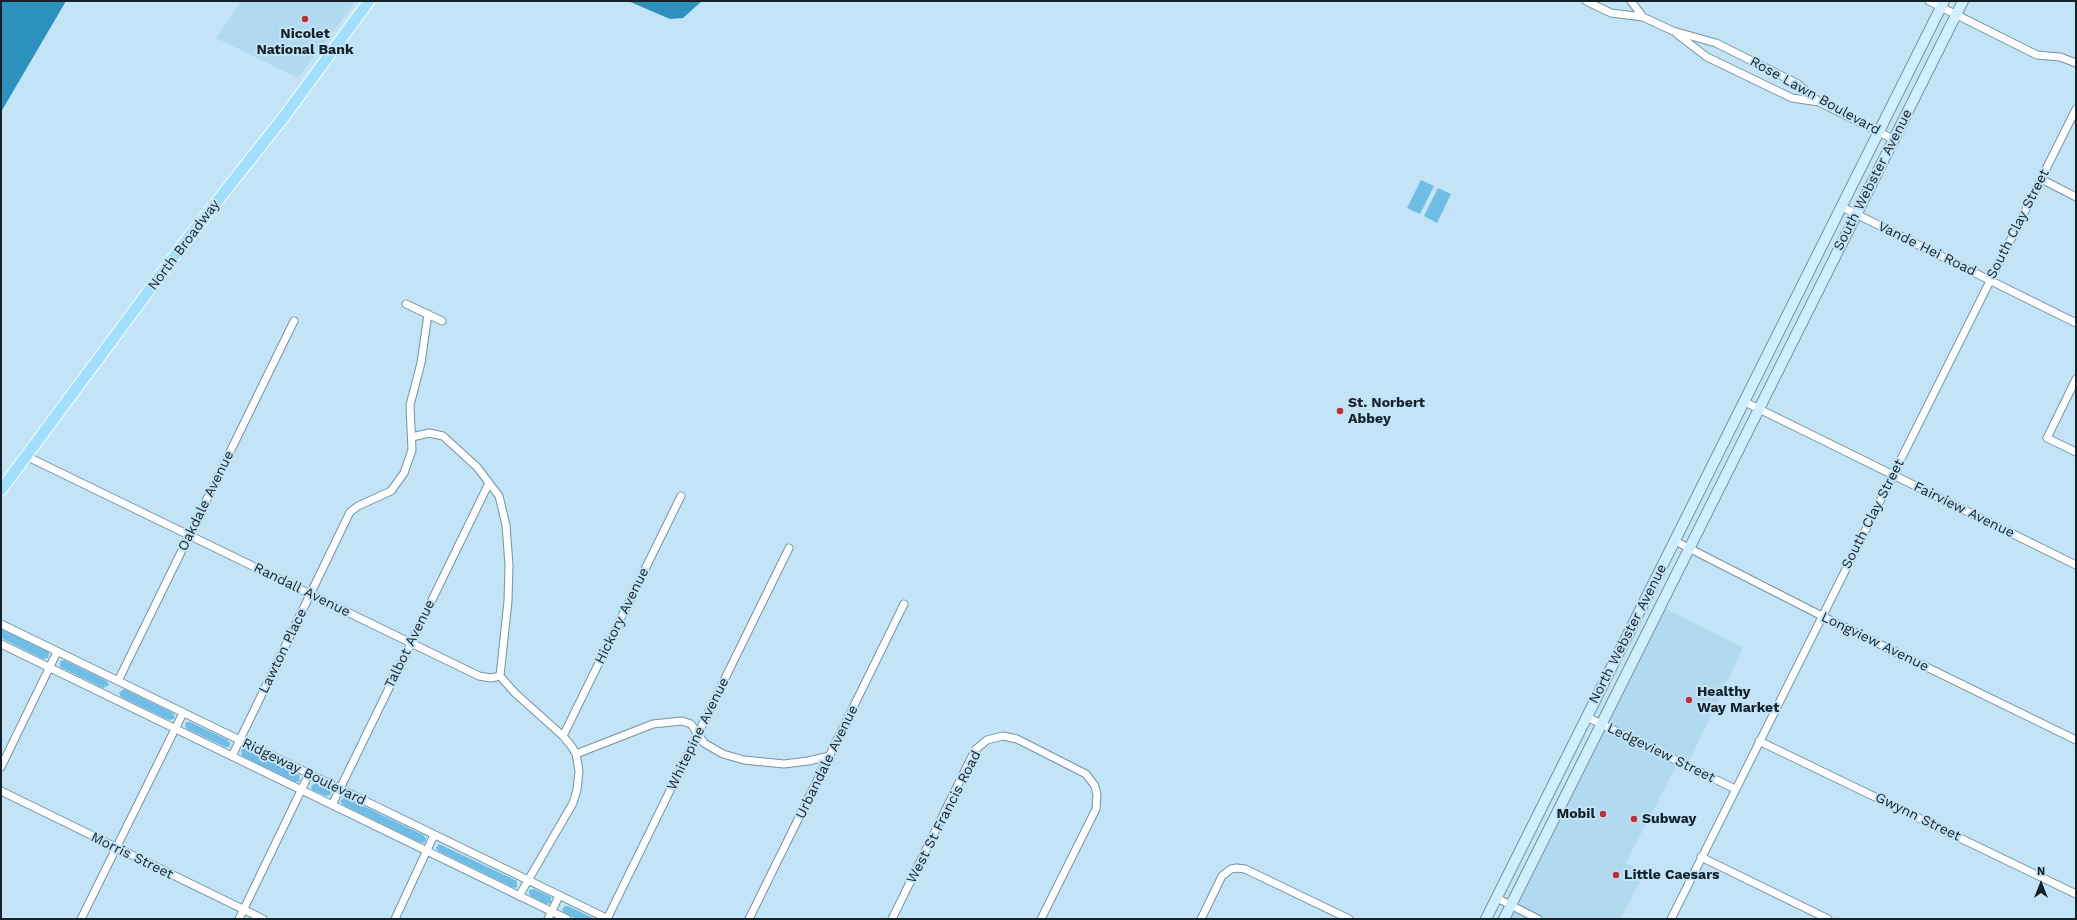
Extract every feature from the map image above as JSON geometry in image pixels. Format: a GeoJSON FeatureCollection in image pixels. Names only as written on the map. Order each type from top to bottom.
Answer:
{"type":"FeatureCollection","features":[{"type":"Feature","properties":{"kind":"main road","name":"North Broadway"},"geometry":{"type":"LineString","coordinates":[[1,490],[182,246],[286,114],[369,1]]}},
{"type":"Feature","properties":{"kind":"main road","name":"South Webster Avenue"},"geometry":{"type":"LineString","coordinates":[[1784,358],[1963,1]]}},
{"type":"Feature","properties":{"kind":"main road","name":"South Webster Avenue"},"geometry":{"type":"LineString","coordinates":[[1770,350],[1943,4]]}},
{"type":"Feature","properties":{"kind":"main road","name":"North Webster Avenue"},"geometry":{"type":"LineString","coordinates":[[1486,919],[1770,350]]}},
{"type":"Feature","properties":{"kind":"main road","name":"North Webster Avenue"},"geometry":{"type":"LineString","coordinates":[[1504,919],[1784,358]]}},
{"type":"Feature","properties":{"kind":"street"},"geometry":{"type":"LineString","coordinates":[[1586,1],[1611,13],[1643,17]]}},
{"type":"Feature","properties":{"kind":"street","name":"Rose Lawn Boulevard"},"geometry":{"type":"LineString","coordinates":[[1631,1],[1643,17],[1673,31],[1723,47],[1798,84],[1819,102],[1893,139]]}},
{"type":"Feature","properties":{"kind":"street"},"geometry":{"type":"LineString","coordinates":[[1929,1],[1943,4],[1956,15],[2037,55],[2060,58],[2076,63]]}},
{"type":"Feature","properties":{"kind":"street"},"geometry":{"type":"LineString","coordinates":[[1673,31],[1707,57],[1792,98],[1819,102]]}},
{"type":"Feature","properties":{"kind":"street","name":"South Clay Street"},"geometry":{"type":"LineString","coordinates":[[1671,919],[2076,108]]}},
{"type":"Feature","properties":{"kind":"street"},"geometry":{"type":"LineString","coordinates":[[2041,179],[2076,197]]}},
{"type":"Feature","properties":{"kind":"street","name":"Vande Hei Road"},"geometry":{"type":"LineString","coordinates":[[1842,207],[2076,323]]}},
{"type":"Feature","properties":{"kind":"street"},"geometry":{"type":"LineString","coordinates":[[406,304],[442,321]]}},
{"type":"Feature","properties":{"kind":"street","name":"Lawton Place"},"geometry":{"type":"LineString","coordinates":[[232,756],[350,512],[358,506],[385,495],[397,485],[410,458],[412,437],[410,405],[421,363],[428,314]]}},
{"type":"Feature","properties":{"kind":"street","name":"Oakdale Avenue"},"geometry":{"type":"LineString","coordinates":[[118,681],[294,321]]}},
{"type":"Feature","properties":{"kind":"street"},"geometry":{"type":"LineString","coordinates":[[2076,379],[2047,438],[2076,452]]}},
{"type":"Feature","properties":{"kind":"street","name":"Fairview Avenue"},"geometry":{"type":"LineString","coordinates":[[1744,402],[1892,476],[2076,565]]}},
{"type":"Feature","properties":{"kind":"street"},"geometry":{"type":"LineString","coordinates":[[412,437],[429,433],[443,436],[477,467],[499,496],[504,511],[509,565],[508,601],[500,676],[515,693],[562,736],[576,754],[579,780],[573,803],[519,896]]}},
{"type":"Feature","properties":{"kind":"street","name":"Randall Avenue"},"geometry":{"type":"LineString","coordinates":[[26,456],[479,676],[491,678],[500,676]]}},
{"type":"Feature","properties":{"kind":"street","name":"Talbot Avenue"},"geometry":{"type":"LineString","coordinates":[[332,805],[489,483]]}},
{"type":"Feature","properties":{"kind":"street","name":"Hickory Avenue"},"geometry":{"type":"LineString","coordinates":[[562,736],[681,496]]}},
{"type":"Feature","properties":{"kind":"street","name":"Longview Avenue"},"geometry":{"type":"LineString","coordinates":[[1675,541],[1822,616],[2076,740]]}},
{"type":"Feature","properties":{"kind":"street","name":"Whitepine Avenue"},"geometry":{"type":"LineString","coordinates":[[607,919],[789,548]]}},
{"type":"Feature","properties":{"kind":"street","name":"Urbandale Avenue"},"geometry":{"type":"LineString","coordinates":[[749,919],[904,604]]}},
{"type":"Feature","properties":{"kind":"street","name":"Ridgeway Boulevard"},"geometry":{"type":"LineString","coordinates":[[1,624],[607,919]]}},
{"type":"Feature","properties":{"kind":"street","name":"Ridgeway Boulevard"},"geometry":{"type":"LineString","coordinates":[[1,644],[567,919]]}},
{"type":"Feature","properties":{"kind":"street"},"geometry":{"type":"LineString","coordinates":[[1,767],[57,652]]}},
{"type":"Feature","properties":{"kind":"street"},"geometry":{"type":"LineString","coordinates":[[81,919],[183,713]]}},
{"type":"Feature","properties":{"kind":"street","name":"Ledgeview Street"},"geometry":{"type":"LineString","coordinates":[[1587,717],[1735,789]]}},
{"type":"Feature","properties":{"kind":"street"},"geometry":{"type":"LineString","coordinates":[[576,754],[640,728],[664,722],[687,722],[704,743],[723,754],[763,763],[790,763],[830,756]]}},
{"type":"Feature","properties":{"kind":"street","name":"West St Francis Road"},"geometry":{"type":"LineString","coordinates":[[892,919],[975,750],[995,737],[1012,738],[1078,769],[1090,778],[1097,795],[1096,809],[1041,919]]}},
{"type":"Feature","properties":{"kind":"street","name":"Gwynn Street"},"geometry":{"type":"LineString","coordinates":[[1759,741],[2076,894]]}},
{"type":"Feature","properties":{"kind":"street"},"geometry":{"type":"LineString","coordinates":[[239,919],[309,774]]}},
{"type":"Feature","properties":{"kind":"street","name":"Morris Street"},"geometry":{"type":"LineString","coordinates":[[1,791],[263,919]]}},
{"type":"Feature","properties":{"kind":"street"},"geometry":{"type":"LineString","coordinates":[[395,919],[434,835]]}},
{"type":"Feature","properties":{"kind":"street"},"geometry":{"type":"LineString","coordinates":[[1702,857],[1828,919]]}},
{"type":"Feature","properties":{"kind":"street"},"geometry":{"type":"LineString","coordinates":[[1201,919],[1222,876],[1231,869],[1237,868],[1245,869],[1350,919]]}},
{"type":"Feature","properties":{"kind":"street"},"geometry":{"type":"LineString","coordinates":[[548,919],[559,896]]}},
{"type":"Feature","properties":{"kind":"street"},"geometry":{"type":"LineString","coordinates":[[1497,898],[1538,919]]}},
{"type":"Feature","properties":{"kind":"shaded area"},"geometry":{"type":"Polygon","coordinates":[[[1,1],[66,1],[1,112],[1,1]]]}},
{"type":"Feature","properties":{"kind":"shaded area"},"geometry":{"type":"Polygon","coordinates":[[[242,1],[356,1],[298,78],[216,38],[242,1]]]}},
{"type":"Feature","properties":{"kind":"shaded area"},"geometry":{"type":"Polygon","coordinates":[[[628,1],[702,1],[683,18],[670,19],[628,1]]]}},
{"type":"Feature","properties":{"kind":"shaded area"},"geometry":{"type":"Polygon","coordinates":[[[1421,180],[1434,186],[1420,214],[1407,208],[1421,180]]]}},
{"type":"Feature","properties":{"kind":"shaded area"},"geometry":{"type":"Polygon","coordinates":[[[1438,188],[1451,194],[1437,223],[1424,216],[1438,188]]]}},
{"type":"Feature","properties":{"kind":"shaded area"},"geometry":{"type":"Polygon","coordinates":[[[1655,603],[1743,648],[1687,766],[1678,762],[1626,863],[1645,872],[1621,919],[1497,919],[1655,603]]]}},
{"type":"Feature","properties":{"kind":"shaded area"},"geometry":{"type":"Polygon","coordinates":[[[1,629],[47,651],[49,653],[48,658],[43,659],[1,638],[1,629]]]}},
{"type":"Feature","properties":{"kind":"shaded area"},"geometry":{"type":"Polygon","coordinates":[[[64,660],[107,681],[109,685],[103,688],[60,667],[60,661],[64,660]]]}},
{"type":"Feature","properties":{"kind":"shaded area"},"geometry":{"type":"Polygon","coordinates":[[[124,689],[173,713],[175,717],[174,719],[169,720],[121,697],[119,693],[124,689]]]}},
{"type":"Feature","properties":{"kind":"shaded area"},"geometry":{"type":"Polygon","coordinates":[[[186,722],[190,722],[228,740],[230,744],[229,747],[225,747],[187,729],[185,726],[186,722]]]}},
{"type":"Feature","properties":{"kind":"shaded area"},"geometry":{"type":"Polygon","coordinates":[[[245,748],[299,775],[300,781],[295,782],[242,756],[241,750],[245,748]]]}},
{"type":"Feature","properties":{"kind":"shaded area"},"geometry":{"type":"Polygon","coordinates":[[[315,782],[329,789],[331,793],[330,795],[326,796],[312,790],[311,787],[315,782]]]}},
{"type":"Feature","properties":{"kind":"shaded area"},"geometry":{"type":"Polygon","coordinates":[[[345,797],[423,835],[426,838],[425,842],[421,843],[343,805],[340,801],[345,797]]]}},
{"type":"Feature","properties":{"kind":"shaded area"},"geometry":{"type":"Polygon","coordinates":[[[439,844],[517,881],[517,887],[514,888],[438,851],[436,848],[439,844]]]}},
{"type":"Feature","properties":{"kind":"shaded area"},"geometry":{"type":"Polygon","coordinates":[[[534,889],[551,897],[551,903],[546,904],[529,895],[529,890],[534,889]]]}},
{"type":"Feature","properties":{"kind":"shaded area"},"geometry":{"type":"Polygon","coordinates":[[[565,906],[595,919],[576,919],[563,912],[562,910],[565,906]]]}},
{"type":"Feature","properties":{"kind":"place","name":"Nicolet National Bank"},"geometry":{"type":"Point","coordinates":[305,19]}},
{"type":"Feature","properties":{"kind":"place","name":"St. Norbert Abbey"},"geometry":{"type":"Point","coordinates":[1340,411]}},
{"type":"Feature","properties":{"kind":"place","name":"Healthy Way Market"},"geometry":{"type":"Point","coordinates":[1689,700]}},
{"type":"Feature","properties":{"kind":"place","name":"Mobil"},"geometry":{"type":"Point","coordinates":[1603,814]}},
{"type":"Feature","properties":{"kind":"place","name":"Subway"},"geometry":{"type":"Point","coordinates":[1634,819]}},
{"type":"Feature","properties":{"kind":"place","name":"Little Caesars"},"geometry":{"type":"Point","coordinates":[1616,875]}}]}
